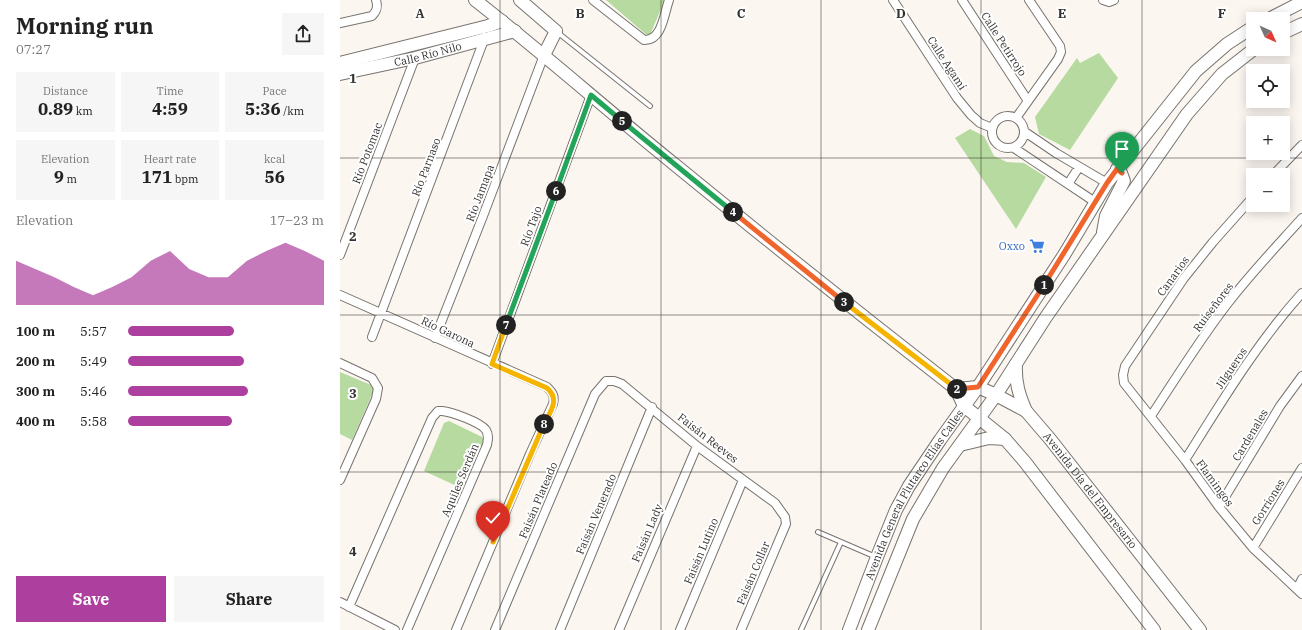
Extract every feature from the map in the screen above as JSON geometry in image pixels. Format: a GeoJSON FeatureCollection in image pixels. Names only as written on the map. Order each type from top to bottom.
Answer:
{"type":"FeatureCollection","features":[{"type":"Feature","properties":{"kind":"street"},"geometry":{"type":"LineString","coordinates":[[340,23],[372,16],[376,12],[376,0]]}},
{"type":"Feature","properties":{"kind":"street"},"geometry":{"type":"LineString","coordinates":[[475,0],[515,31],[807,272],[956,389],[964,406],[1005,439],[1154,630]]}},
{"type":"Feature","properties":{"kind":"street"},"geometry":{"type":"LineString","coordinates":[[520,0],[556,31],[544,55]]}},
{"type":"Feature","properties":{"kind":"street"},"geometry":{"type":"LineString","coordinates":[[593,0],[644,40],[650,41],[655,38],[658,32],[669,0]]}},
{"type":"Feature","properties":{"kind":"street","name":"Calle Agamí"},"geometry":{"type":"LineString","coordinates":[[893,0],[957,98],[975,119],[992,128]]}},
{"type":"Feature","properties":{"kind":"street","name":"Calle Petirrojo"},"geometry":{"type":"LineString","coordinates":[[962,0],[1028,101]]}},
{"type":"Feature","properties":{"kind":"street"},"geometry":{"type":"LineString","coordinates":[[1016,118],[1058,59],[1061,52],[1060,46],[1029,0]]}},
{"type":"Feature","properties":{"kind":"street"},"geometry":{"type":"LineString","coordinates":[[1281,12],[1297,2]]}},
{"type":"Feature","properties":{"kind":"street","name":"Calle Río Nilo"},"geometry":{"type":"LineString","coordinates":[[341,74],[502,21]]}},
{"type":"Feature","properties":{"kind":"street"},"geometry":{"type":"LineString","coordinates":[[1290,30],[1302,24]]}},
{"type":"Feature","properties":{"kind":"street","name":"Río Parnaso"},"geometry":{"type":"LineString","coordinates":[[372,338],[485,40],[488,26]]}},
{"type":"Feature","properties":{"kind":"street","name":"Calle Río Nilo"},"geometry":{"type":"LineString","coordinates":[[341,74],[415,58],[515,31]]}},
{"type":"Feature","properties":{"kind":"street","name":"Avenida General Plutarco Elías Calles"},"geometry":{"type":"LineString","coordinates":[[850,630],[896,510],[909,486],[978,387],[1064,255],[1107,183],[1196,71],[1227,44],[1246,32]]}},
{"type":"Feature","properties":{"kind":"street","name":"Río Jamapa"},"geometry":{"type":"LineString","coordinates":[[435,338],[544,55]]}},
{"type":"Feature","properties":{"kind":"street","name":"Avenida General Plutarco Elías Calles"},"geometry":{"type":"LineString","coordinates":[[868,630],[913,519],[943,468],[996,395],[1187,114],[1222,74],[1246,55]]}},
{"type":"Feature","properties":{"kind":"street","name":"Río Potomac"},"geometry":{"type":"LineString","coordinates":[[340,255],[415,58]]}},
{"type":"Feature","properties":{"kind":"street","name":"Río Tajo"},"geometry":{"type":"LineString","coordinates":[[492,364],[591,95]]}},
{"type":"Feature","properties":{"kind":"street"},"geometry":{"type":"LineString","coordinates":[[1025,132],[1022,142],[1014,148],[1007,149],[1000,147],[994,142],[992,128],[997,120],[1006,116],[1016,118],[1022,124],[1025,132],[1079,167],[1107,183]]}},
{"type":"Feature","properties":{"kind":"street"},"geometry":{"type":"LineString","coordinates":[[1280,168],[1302,145]]}},
{"type":"Feature","properties":{"kind":"street"},"geometry":{"type":"LineString","coordinates":[[1014,148],[1095,202]]}},
{"type":"Feature","properties":{"kind":"street"},"geometry":{"type":"LineString","coordinates":[[1068,184],[1079,167]]}},
{"type":"Feature","properties":{"kind":"street"},"geometry":{"type":"LineString","coordinates":[[1102,237],[1106,216],[1124,180],[1122,173],[1117,169]]}},
{"type":"Feature","properties":{"kind":"street","name":"Canarios"},"geometry":{"type":"LineString","coordinates":[[1122,375],[1125,366],[1184,278],[1246,205]]}},
{"type":"Feature","properties":{"kind":"street","name":"Ruiseñores"},"geometry":{"type":"LineString","coordinates":[[1151,416],[1228,303],[1302,218]]}},
{"type":"Feature","properties":{"kind":"street","name":"Jilgueros"},"geometry":{"type":"LineString","coordinates":[[1185,460],[1235,380],[1264,340],[1302,293]]}},
{"type":"Feature","properties":{"kind":"street","name":"Río Garona"},"geometry":{"type":"LineString","coordinates":[[340,295],[547,388],[552,392],[555,398],[456,630]]}},
{"type":"Feature","properties":{"kind":"street"},"geometry":{"type":"LineString","coordinates":[[340,363],[372,378],[378,388],[376,399],[340,480]]}},
{"type":"Feature","properties":{"kind":"street"},"geometry":{"type":"LineString","coordinates":[[1016,364],[1015,380],[1018,393],[1026,411]]}},
{"type":"Feature","properties":{"kind":"street","name":"Flamingos"},"geometry":{"type":"LineString","coordinates":[[1122,375],[1124,384],[1185,460],[1219,508],[1254,548],[1299,591]]}},
{"type":"Feature","properties":{"kind":"street","name":"Cardenales"},"geometry":{"type":"LineString","coordinates":[[1219,508],[1280,406],[1302,376]]}},
{"type":"Feature","properties":{"kind":"street","name":"Faisán Reeves"},"geometry":{"type":"LineString","coordinates":[[606,381],[614,381],[622,384],[652,407],[697,446],[781,509],[785,517],[786,524]]}},
{"type":"Feature","properties":{"kind":"street","name":"Faisán Plateado"},"geometry":{"type":"LineString","coordinates":[[495,630],[595,394],[606,381]]}},
{"type":"Feature","properties":{"kind":"street","name":"Avenida Día del Empresario"},"geometry":{"type":"LineString","coordinates":[[956,389],[978,387],[1026,411],[1050,439],[1200,630]]}},
{"type":"Feature","properties":{"kind":"street","name":"Faisán Venerado"},"geometry":{"type":"LineString","coordinates":[[560,630],[652,407]]}},
{"type":"Feature","properties":{"kind":"street","name":"Aquiles Serdán"},"geometry":{"type":"LineString","coordinates":[[349,607],[432,418],[438,411],[442,411],[476,423],[485,429],[488,434],[487,445],[407,630]]}},
{"type":"Feature","properties":{"kind":"street"},"geometry":{"type":"LineString","coordinates":[[960,445],[989,438],[1005,439]]}},
{"type":"Feature","properties":{"kind":"street","name":"Faisán Lady"},"geometry":{"type":"LineString","coordinates":[[619,630],[697,446]]}},
{"type":"Feature","properties":{"kind":"street","name":"Gorriones"},"geometry":{"type":"LineString","coordinates":[[1254,548],[1302,468]]}},
{"type":"Feature","properties":{"kind":"street","name":"Faisán Lutino"},"geometry":{"type":"LineString","coordinates":[[680,630],[743,480]]}},
{"type":"Feature","properties":{"kind":"street","name":"Faisán Collar"},"geometry":{"type":"LineString","coordinates":[[741,630],[786,524]]}},
{"type":"Feature","properties":{"kind":"street"},"geometry":{"type":"LineString","coordinates":[[1299,591],[1302,578]]}},
{"type":"Feature","properties":{"kind":"street"},"geometry":{"type":"LineString","coordinates":[[340,602],[395,630]]}},
{"type":"Feature","properties":{"kind":"lane"},"geometry":{"type":"LineString","coordinates":[[556,31],[650,106]]}},
{"type":"Feature","properties":{"kind":"lane"},"geometry":{"type":"LineString","coordinates":[[818,532],[877,557]]}},
{"type":"Feature","properties":{"kind":"lane"},"geometry":{"type":"LineString","coordinates":[[801,630],[841,542]]}},
{"type":"Feature","properties":{"kind":"green space"},"geometry":{"type":"Polygon","coordinates":[[[606,0],[665,0],[649,37],[606,0]]]}},
{"type":"Feature","properties":{"kind":"green space"},"geometry":{"type":"Polygon","coordinates":[[[1099,53],[1118,78],[1070,150],[1039,134],[1035,117],[1077,58],[1080,63],[1099,53]]]}},
{"type":"Feature","properties":{"kind":"green space"},"geometry":{"type":"Polygon","coordinates":[[[970,129],[984,136],[994,156],[1007,162],[1024,163],[1046,177],[1016,229],[955,138],[970,129]]]}},
{"type":"Feature","properties":{"kind":"green space"},"geometry":{"type":"Polygon","coordinates":[[[340,372],[371,385],[374,390],[352,440],[340,434],[340,372]]]}},
{"type":"Feature","properties":{"kind":"green space"},"geometry":{"type":"Polygon","coordinates":[[[449,421],[482,437],[484,441],[461,488],[424,471],[444,423],[449,421]]]}},
{"type":"Feature","properties":{"kind":"place","name":"Oxxo"},"geometry":{"type":"Point","coordinates":[1037,246]}},
{"type":"Feature","properties":{"kind":"route"},"geometry":{"type":"LineString","coordinates":[[493,542],[555,398],[552,392],[547,388],[492,364],[591,95],[807,272],[899,346],[956,389],[978,387],[1064,255],[1107,183],[1117,169],[1122,173]]}}]}
